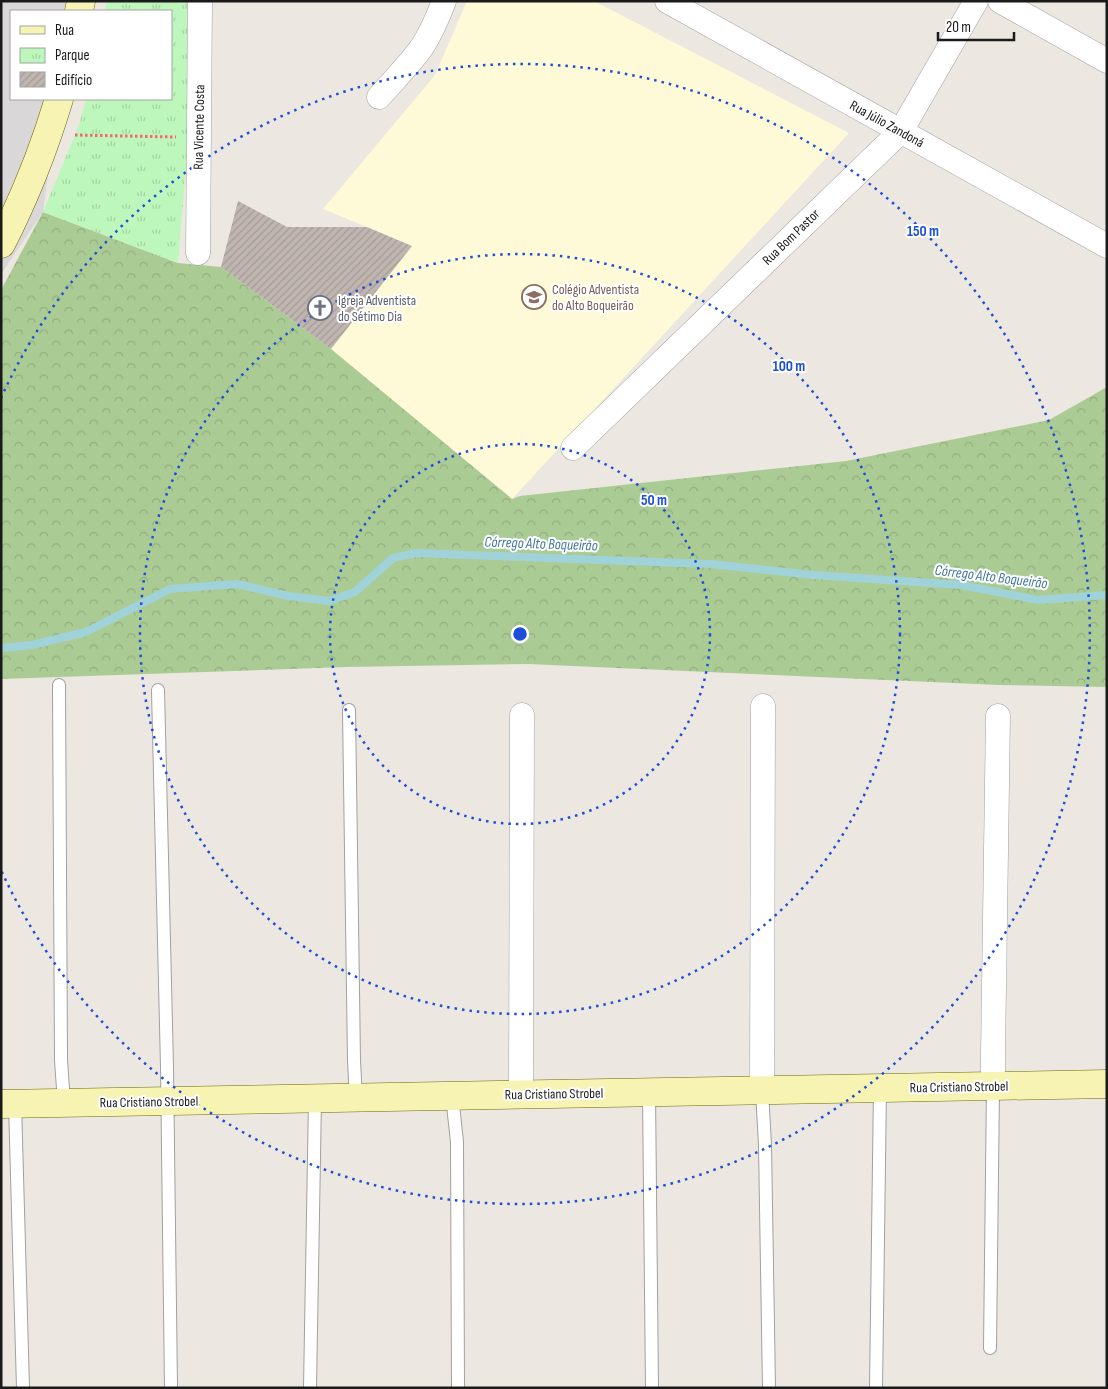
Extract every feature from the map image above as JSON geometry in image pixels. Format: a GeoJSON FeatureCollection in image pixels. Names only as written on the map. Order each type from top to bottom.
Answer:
{"type":"FeatureCollection","features":[{"type":"Feature","properties":{"kind":"main road"},"geometry":{"type":"LineString","coordinates":[[1,244],[31,180],[59,100]]}},
{"type":"Feature","properties":{"kind":"main road","name":"Rua Cristiano Strobel"},"geometry":{"type":"LineString","coordinates":[[8,1104],[1107,1084]]}},
{"type":"Feature","properties":{"kind":"street","name":"Rua Vicente Costa"},"geometry":{"type":"LineString","coordinates":[[198,253],[200,1]]}},
{"type":"Feature","properties":{"kind":"street"},"geometry":{"type":"LineString","coordinates":[[379,97],[422,46],[438,18],[444,1]]}},
{"type":"Feature","properties":{"kind":"street","name":"Rua Júlio Zandoná"},"geometry":{"type":"LineString","coordinates":[[667,1],[1107,246]]}},
{"type":"Feature","properties":{"kind":"street","name":"Rua Bom Pastor"},"geometry":{"type":"LineString","coordinates":[[573,448],[901,131],[976,1]]}},
{"type":"Feature","properties":{"kind":"street"},"geometry":{"type":"LineString","coordinates":[[1000,1],[1107,61]]}},
{"type":"Feature","properties":{"kind":"street"},"geometry":{"type":"LineString","coordinates":[[762,1091],[763,706]]}},
{"type":"Feature","properties":{"kind":"street"},"geometry":{"type":"LineString","coordinates":[[521,1095],[522,715]]}},
{"type":"Feature","properties":{"kind":"street"},"geometry":{"type":"LineString","coordinates":[[993,1086],[998,716]]}},
{"type":"Feature","properties":{"kind":"lane"},"geometry":{"type":"LineString","coordinates":[[59,685],[61,1050],[64,1103]]}},
{"type":"Feature","properties":{"kind":"lane"},"geometry":{"type":"LineString","coordinates":[[158,690],[168,1101],[171,1388]]}},
{"type":"Feature","properties":{"kind":"lane"},"geometry":{"type":"LineString","coordinates":[[349,710],[356,1098]]}},
{"type":"Feature","properties":{"kind":"lane"},"geometry":{"type":"LineString","coordinates":[[990,1348],[993,1086]]}},
{"type":"Feature","properties":{"kind":"lane"},"geometry":{"type":"LineString","coordinates":[[876,1388],[880,1088]]}},
{"type":"Feature","properties":{"kind":"lane"},"geometry":{"type":"LineString","coordinates":[[762,1091],[769,1388]]}},
{"type":"Feature","properties":{"kind":"lane"},"geometry":{"type":"LineString","coordinates":[[649,1093],[652,1388]]}},
{"type":"Feature","properties":{"kind":"lane"},"geometry":{"type":"LineString","coordinates":[[452,1096],[457,1142],[458,1388]]}},
{"type":"Feature","properties":{"kind":"lane"},"geometry":{"type":"LineString","coordinates":[[310,1388],[314,1099]]}},
{"type":"Feature","properties":{"kind":"lane"},"geometry":{"type":"LineString","coordinates":[[8,1104],[23,1388]]}},
{"type":"Feature","properties":{"kind":"path"},"geometry":{"type":"LineString","coordinates":[[48,134],[199,138]]}},
{"type":"Feature","properties":{"kind":"shaded area"},"geometry":{"type":"Polygon","coordinates":[[[1,1],[72,1],[71,10],[10,10],[10,100],[58,100],[43,212],[1,274],[1,1]]]}},
{"type":"Feature","properties":{"kind":"shaded area","name":"Colégio Adventista do Alto Boqueirão"},"geometry":{"type":"Polygon","coordinates":[[[467,1],[594,1],[849,133],[512,499],[331,349],[367,227],[323,209],[435,75],[467,1]]]}},
{"type":"Feature","properties":{"kind":"green space"},"geometry":{"type":"Polygon","coordinates":[[[107,1],[187,1],[188,142],[178,263],[43,212],[79,125],[86,100],[172,100],[172,10],[105,10],[107,1]]]}},
{"type":"Feature","properties":{"kind":"green space"},"geometry":{"type":"Polygon","coordinates":[[[43,212],[178,263],[221,267],[331,349],[512,499],[520,496],[846,461],[1049,420],[1107,387],[1107,687],[999,685],[528,664],[346,667],[1,679],[1,290],[43,212]]]}},
{"type":"Feature","properties":{"kind":"building","name":"Igreja Adventista do Sétimo Dia"},"geometry":{"type":"Polygon","coordinates":[[[238,201],[287,227],[367,227],[412,246],[331,349],[221,267],[238,201]]]}},
{"type":"Feature","properties":{"kind":"waterway","name":"Córrego Alto Boqueirão"},"geometry":{"type":"LineString","coordinates":[[1,648],[32,645],[86,632],[170,589],[237,584],[288,596],[329,601],[355,592],[393,558],[416,553],[711,564],[814,575],[961,585],[1038,600],[1107,595]]}},
{"type":"Feature","properties":{"kind":"place","name":"Colégio Adventista do Alto Boqueirão"},"geometry":{"type":"Point","coordinates":[534,297]}},
{"type":"Feature","properties":{"kind":"place","name":"Igreja Adventista do Sétimo Dia"},"geometry":{"type":"Point","coordinates":[320,308]}}]}
